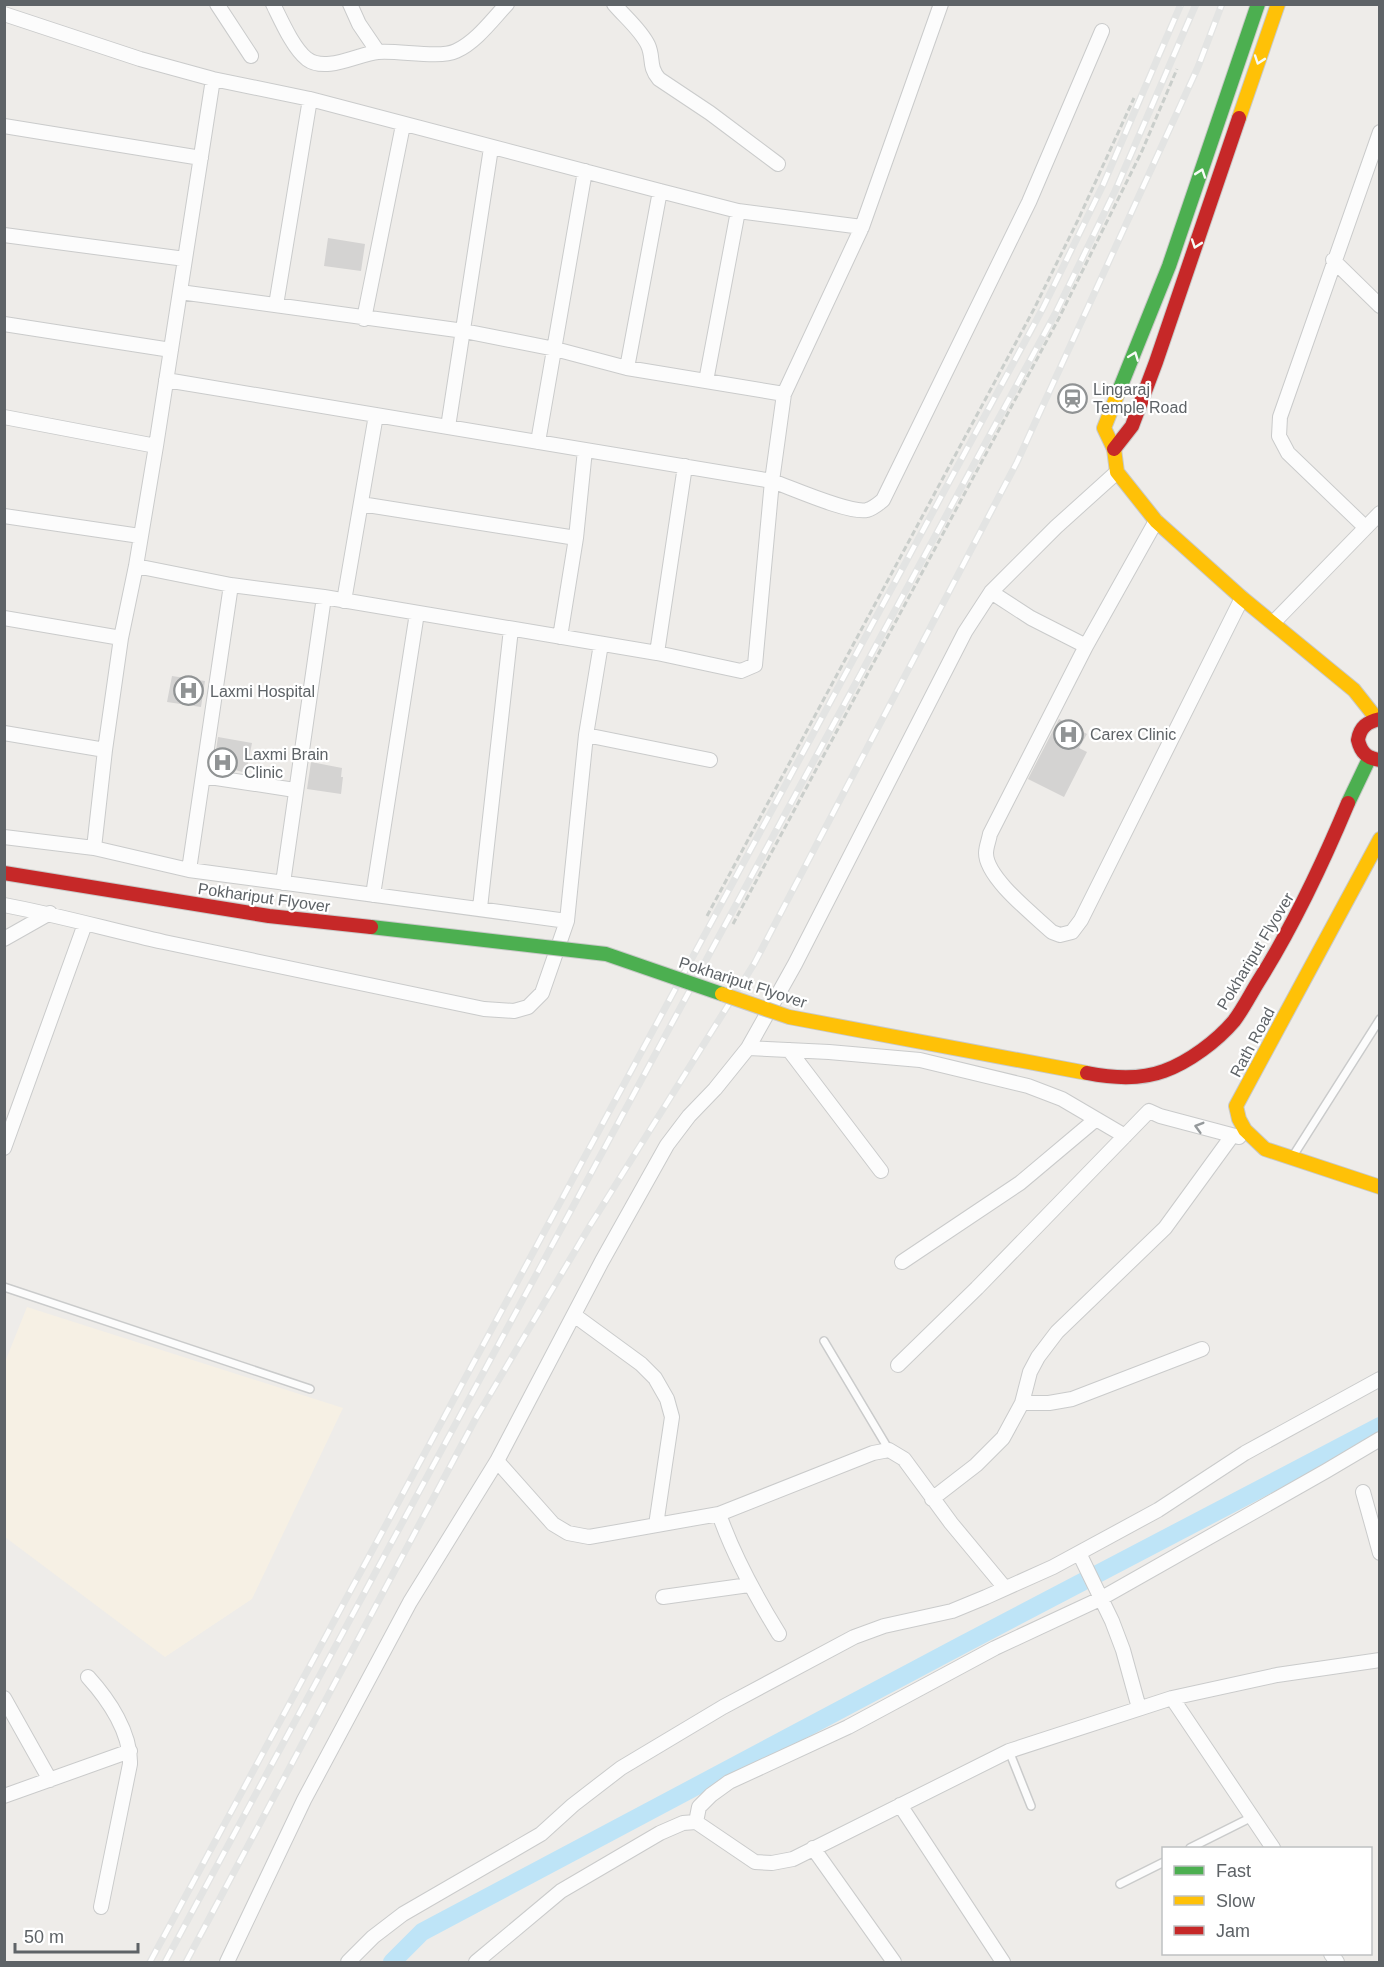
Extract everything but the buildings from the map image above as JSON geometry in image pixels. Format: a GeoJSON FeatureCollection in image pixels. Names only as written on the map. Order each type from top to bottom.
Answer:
{"type":"FeatureCollection","features":[{"type":"Feature","properties":{"kind":"main road"},"geometry":{"type":"LineString","coordinates":[[1258,4],[1169,266],[1104,428],[1114,448],[1113,458],[1117,472],[1156,521],[1242,598],[1354,690],[1378,719],[1364,724],[1358,736],[1360,749],[1374,759]]}},
{"type":"Feature","properties":{"kind":"main road"},"geometry":{"type":"LineString","coordinates":[[1114,448],[1132,426],[1148,383],[1278,4]]}},
{"type":"Feature","properties":{"kind":"main road","name":"Pokhariput Flyover"},"geometry":{"type":"LineString","coordinates":[[4,873],[269,916],[606,954],[789,1017],[1098,1075],[1133,1078],[1163,1072],[1200,1050],[1230,1025],[1268,967],[1300,909],[1330,848],[1348,803],[1374,759]]}},
{"type":"Feature","properties":{"kind":"main road","name":"Rath Road"},"geometry":{"type":"LineString","coordinates":[[1250,1137],[1237,1119],[1236,1106],[1380,839]]}},
{"type":"Feature","properties":{"kind":"main road"},"geometry":{"type":"LineString","coordinates":[[1250,1137],[1264,1149],[1380,1187]]}},
{"type":"Feature","properties":{"kind":"street"},"geometry":{"type":"LineString","coordinates":[[217,4],[251,56]]}},
{"type":"Feature","properties":{"kind":"street"},"geometry":{"type":"LineString","coordinates":[[273,4],[296,46],[306,58],[317,64],[378,52],[454,52],[466,45],[507,4]]}},
{"type":"Feature","properties":{"kind":"street"},"geometry":{"type":"LineString","coordinates":[[351,4],[359,24],[378,52]]}},
{"type":"Feature","properties":{"kind":"street"},"geometry":{"type":"LineString","coordinates":[[614,4],[647,42],[651,52],[653,72],[660,79],[778,164]]}},
{"type":"Feature","properties":{"kind":"street"},"geometry":{"type":"LineString","coordinates":[[136,566],[231,585],[324,597],[657,653],[741,671],[755,665],[772,481],[784,394],[862,227],[941,4]]}},
{"type":"Feature","properties":{"kind":"street"},"geometry":{"type":"LineString","coordinates":[[4,14],[140,59],[213,79],[310,99],[738,211],[862,227]]}},
{"type":"Feature","properties":{"kind":"street"},"geometry":{"type":"LineString","coordinates":[[166,380],[772,481],[857,510],[875,507],[883,500],[1029,202],[1102,31]]}},
{"type":"Feature","properties":{"kind":"street"},"geometry":{"type":"LineString","coordinates":[[94,848],[121,638],[136,566],[156,446],[213,79]]}},
{"type":"Feature","properties":{"kind":"street"},"geometry":{"type":"LineString","coordinates":[[276,305],[310,99]]}},
{"type":"Feature","properties":{"kind":"street"},"geometry":{"type":"LineString","coordinates":[[364,319],[403,125]]}},
{"type":"Feature","properties":{"kind":"street"},"geometry":{"type":"LineString","coordinates":[[4,126],[201,158]]}},
{"type":"Feature","properties":{"kind":"street"},"geometry":{"type":"LineString","coordinates":[[1365,527],[1288,453],[1279,436],[1280,417],[1333,260],[1380,132]]}},
{"type":"Feature","properties":{"kind":"street"},"geometry":{"type":"LineString","coordinates":[[448,427],[491,148]]}},
{"type":"Feature","properties":{"kind":"street"},"geometry":{"type":"LineString","coordinates":[[538,442],[585,171]]}},
{"type":"Feature","properties":{"kind":"street"},"geometry":{"type":"LineString","coordinates":[[627,368],[660,191]]}},
{"type":"Feature","properties":{"kind":"street"},"geometry":{"type":"LineString","coordinates":[[706,381],[738,211]]}},
{"type":"Feature","properties":{"kind":"street"},"geometry":{"type":"LineString","coordinates":[[4,235],[185,259]]}},
{"type":"Feature","properties":{"kind":"street"},"geometry":{"type":"LineString","coordinates":[[1333,260],[1380,306]]}},
{"type":"Feature","properties":{"kind":"street"},"geometry":{"type":"LineString","coordinates":[[180,292],[464,331],[555,349],[627,368],[784,394]]}},
{"type":"Feature","properties":{"kind":"street"},"geometry":{"type":"LineString","coordinates":[[4,324],[171,351]]}},
{"type":"Feature","properties":{"kind":"street"},"geometry":{"type":"LineString","coordinates":[[344,601],[376,415]]}},
{"type":"Feature","properties":{"kind":"street"},"geometry":{"type":"LineString","coordinates":[[4,417],[156,446]]}},
{"type":"Feature","properties":{"kind":"street"},"geometry":{"type":"LineString","coordinates":[[560,637],[576,538],[585,450]]}},
{"type":"Feature","properties":{"kind":"street"},"geometry":{"type":"LineString","coordinates":[[657,653],[686,466]]}},
{"type":"Feature","properties":{"kind":"street"},"geometry":{"type":"LineString","coordinates":[[227,1962],[315,1779],[410,1602],[496,1461],[667,1145],[748,1048],[795,964],[965,632],[991,592],[1056,527],[1117,472]]}},
{"type":"Feature","properties":{"kind":"street"},"geometry":{"type":"LineString","coordinates":[[361,504],[576,538]]}},
{"type":"Feature","properties":{"kind":"street"},"geometry":{"type":"LineString","coordinates":[[1273,623],[1380,513]]}},
{"type":"Feature","properties":{"kind":"street"},"geometry":{"type":"LineString","coordinates":[[4,516],[140,536]]}},
{"type":"Feature","properties":{"kind":"street"},"geometry":{"type":"LineString","coordinates":[[1156,521],[1086,645],[990,834],[986,853],[991,869],[1004,886],[1052,932],[1060,935],[1072,932],[1081,920],[1242,598]]}},
{"type":"Feature","properties":{"kind":"street"},"geometry":{"type":"LineString","coordinates":[[189,870],[231,585]]}},
{"type":"Feature","properties":{"kind":"street"},"geometry":{"type":"LineString","coordinates":[[991,592],[1032,618],[1086,645]]}},
{"type":"Feature","properties":{"kind":"street"},"geometry":{"type":"LineString","coordinates":[[283,884],[324,597]]}},
{"type":"Feature","properties":{"kind":"street"},"geometry":{"type":"LineString","coordinates":[[373,895],[417,613]]}},
{"type":"Feature","properties":{"kind":"street"},"geometry":{"type":"LineString","coordinates":[[4,618],[121,638]]}},
{"type":"Feature","properties":{"kind":"street"},"geometry":{"type":"LineString","coordinates":[[480,908],[511,629]]}},
{"type":"Feature","properties":{"kind":"street"},"geometry":{"type":"LineString","coordinates":[[4,905],[50,913],[85,924],[484,1009],[514,1011],[528,1007],[542,993],[567,921],[586,735],[601,644]]}},
{"type":"Feature","properties":{"kind":"street"},"geometry":{"type":"LineString","coordinates":[[4,733],[105,750]]}},
{"type":"Feature","properties":{"kind":"street"},"geometry":{"type":"LineString","coordinates":[[586,735],[710,760]]}},
{"type":"Feature","properties":{"kind":"street"},"geometry":{"type":"LineString","coordinates":[[203,776],[296,790]]}},
{"type":"Feature","properties":{"kind":"street"},"geometry":{"type":"LineString","coordinates":[[4,837],[94,848],[189,870],[567,921]]}},
{"type":"Feature","properties":{"kind":"street"},"geometry":{"type":"LineString","coordinates":[[4,939],[50,913]]}},
{"type":"Feature","properties":{"kind":"street"},"geometry":{"type":"LineString","coordinates":[[4,1148],[85,924]]}},
{"type":"Feature","properties":{"kind":"street"},"geometry":{"type":"LineString","coordinates":[[748,1048],[920,1060],[1028,1086],[1062,1099],[1125,1136]]}},
{"type":"Feature","properties":{"kind":"street"},"geometry":{"type":"LineString","coordinates":[[789,1050],[881,1171]]}},
{"type":"Feature","properties":{"kind":"street"},"geometry":{"type":"LineString","coordinates":[[898,1365],[977,1288],[1149,1111],[1232,1136],[1250,1137]]}},
{"type":"Feature","properties":{"kind":"street"},"geometry":{"type":"LineString","coordinates":[[902,1262],[1020,1183],[1095,1120]]}},
{"type":"Feature","properties":{"kind":"street"},"geometry":{"type":"LineString","coordinates":[[932,1498],[976,1465],[1003,1438],[1022,1403],[1030,1372],[1038,1357],[1057,1332],[1164,1228],[1232,1136]]}},
{"type":"Feature","properties":{"kind":"street"},"geometry":{"type":"LineString","coordinates":[[574,1315],[641,1364],[655,1378],[667,1399],[672,1417],[656,1525]]}},
{"type":"Feature","properties":{"kind":"street"},"geometry":{"type":"LineString","coordinates":[[1022,1403],[1048,1403],[1072,1399],[1202,1349]]}},
{"type":"Feature","properties":{"kind":"street"},"geometry":{"type":"LineString","coordinates":[[348,1962],[373,1937],[403,1914],[541,1834],[573,1805],[621,1768],[723,1707],[854,1637],[884,1626],[952,1611],[1053,1567],[1158,1510],[1245,1453],[1380,1379]]}},
{"type":"Feature","properties":{"kind":"street"},"geometry":{"type":"LineString","coordinates":[[696,1822],[699,1807],[729,1782],[848,1727],[995,1647],[1100,1598],[1380,1439]]}},
{"type":"Feature","properties":{"kind":"street"},"geometry":{"type":"LineString","coordinates":[[496,1461],[553,1524],[568,1533],[589,1537],[718,1514],[873,1453],[889,1450],[904,1459],[932,1498],[1005,1588]]}},
{"type":"Feature","properties":{"kind":"street"},"geometry":{"type":"LineString","coordinates":[[1363,1492],[1380,1553]]}},
{"type":"Feature","properties":{"kind":"street"},"geometry":{"type":"LineString","coordinates":[[718,1514],[749,1585],[779,1634]]}},
{"type":"Feature","properties":{"kind":"street"},"geometry":{"type":"LineString","coordinates":[[1079,1553],[1112,1621],[1123,1650],[1139,1708]]}},
{"type":"Feature","properties":{"kind":"street"},"geometry":{"type":"LineString","coordinates":[[663,1597],[749,1585]]}},
{"type":"Feature","properties":{"kind":"street"},"geometry":{"type":"LineString","coordinates":[[476,1962],[561,1891],[660,1833],[683,1823],[696,1822],[755,1862],[772,1863],[793,1859],[1009,1750],[1172,1698],[1277,1675],[1380,1660]]}},
{"type":"Feature","properties":{"kind":"street"},"geometry":{"type":"LineString","coordinates":[[88,1677],[99,1690],[128,1738],[130,1751],[130,1764],[101,1907]]}},
{"type":"Feature","properties":{"kind":"street"},"geometry":{"type":"LineString","coordinates":[[4,1698],[50,1780]]}},
{"type":"Feature","properties":{"kind":"street"},"geometry":{"type":"LineString","coordinates":[[1172,1698],[1272,1847]]}},
{"type":"Feature","properties":{"kind":"street"},"geometry":{"type":"LineString","coordinates":[[4,1796],[130,1751]]}},
{"type":"Feature","properties":{"kind":"street"},"geometry":{"type":"LineString","coordinates":[[900,1805],[1003,1962]]}},
{"type":"Feature","properties":{"kind":"street"},"geometry":{"type":"LineString","coordinates":[[813,1848],[894,1962]]}},
{"type":"Feature","properties":{"kind":"lane"},"geometry":{"type":"LineString","coordinates":[[1292,1158],[1380,1019]]}},
{"type":"Feature","properties":{"kind":"lane"},"geometry":{"type":"LineString","coordinates":[[4,1287],[310,1389]]}},
{"type":"Feature","properties":{"kind":"lane"},"geometry":{"type":"LineString","coordinates":[[824,1341],[889,1450]]}},
{"type":"Feature","properties":{"kind":"lane"},"geometry":{"type":"LineString","coordinates":[[1009,1750],[1031,1806]]}},
{"type":"Feature","properties":{"kind":"lane"},"geometry":{"type":"LineString","coordinates":[[1192,1847],[1252,1817]]}},
{"type":"Feature","properties":{"kind":"lane"},"geometry":{"type":"LineString","coordinates":[[1120,1884],[1162,1863]]}},
{"type":"Feature","properties":{"kind":"path"},"geometry":{"type":"LineString","coordinates":[[733,924],[1059,318],[1142,151],[1177,69]]}},
{"type":"Feature","properties":{"kind":"path"},"geometry":{"type":"LineString","coordinates":[[707,916],[1034,309],[1134,98]]}},
{"type":"Feature","properties":{"kind":"shaded area"},"geometry":{"type":"Polygon","coordinates":[[[27,1307],[343,1408],[252,1599],[165,1657],[5,1537],[5,1362],[27,1307]]]}},
{"type":"Feature","properties":{"kind":"waterway"},"geometry":{"type":"LineString","coordinates":[[392,1962],[422,1932],[1380,1426]]}},
{"type":"Feature","properties":{"kind":"railway"},"geometry":{"type":"LineString","coordinates":[[150,1962],[1043,308],[1103,185],[1181,4]]}},
{"type":"Feature","properties":{"kind":"railway"},"geometry":{"type":"LineString","coordinates":[[165,1962],[1055,314],[1115,191],[1196,4]]}},
{"type":"Feature","properties":{"kind":"railway"},"geometry":{"type":"LineString","coordinates":[[186,1962],[476,1418],[591,1224],[754,964],[1017,462],[1198,67],[1222,4]]}},
{"type":"Feature","properties":{"kind":"traffic: fast"},"geometry":{"type":"LineString","coordinates":[[1118,393],[1169,266],[1258,4]]}},
{"type":"Feature","properties":{"kind":"traffic: fast"},"geometry":{"type":"LineString","coordinates":[[1348,803],[1369,759]]}},
{"type":"Feature","properties":{"kind":"traffic: fast"},"geometry":{"type":"LineString","coordinates":[[371,927],[606,954],[722,994]]}},
{"type":"Feature","properties":{"kind":"traffic: slow"},"geometry":{"type":"LineString","coordinates":[[1239,118],[1278,4]]}},
{"type":"Feature","properties":{"kind":"traffic: slow"},"geometry":{"type":"LineString","coordinates":[[1118,393],[1104,428],[1114,449],[1117,472],[1156,521],[1242,598],[1354,690],[1377,719]]}},
{"type":"Feature","properties":{"kind":"traffic: slow"},"geometry":{"type":"LineString","coordinates":[[1380,839],[1236,1106],[1245,1130],[1265,1149],[1380,1187]]}},
{"type":"Feature","properties":{"kind":"traffic: slow"},"geometry":{"type":"LineString","coordinates":[[722,994],[789,1017],[1087,1073]]}},
{"type":"Feature","properties":{"kind":"traffic: jam"},"geometry":{"type":"LineString","coordinates":[[1114,449],[1132,426],[1239,118]]}},
{"type":"Feature","properties":{"kind":"traffic: jam"},"geometry":{"type":"LineString","coordinates":[[1380,719],[1365,726],[1358,740],[1365,754],[1380,760]]}},
{"type":"Feature","properties":{"kind":"traffic: jam"},"geometry":{"type":"LineString","coordinates":[[1087,1073],[1126,1077],[1155,1074],[1193,1056],[1227,1029],[1243,1007],[1295,917],[1318,872],[1348,803]]}},
{"type":"Feature","properties":{"kind":"traffic: jam"},"geometry":{"type":"LineString","coordinates":[[4,873],[269,916],[371,927]]}},
{"type":"Feature","properties":{"kind":"place","name":"Lingaraj Temple Road"},"geometry":{"type":"Point","coordinates":[1072,398]}},
{"type":"Feature","properties":{"kind":"place","name":"Laxmi Hospital"},"geometry":{"type":"Point","coordinates":[189,691]}},
{"type":"Feature","properties":{"kind":"place","name":"Carex Clinic"},"geometry":{"type":"Point","coordinates":[1069,734]}},
{"type":"Feature","properties":{"kind":"place","name":"Laxmi Brain Clinic"},"geometry":{"type":"Point","coordinates":[223,763]}}]}
